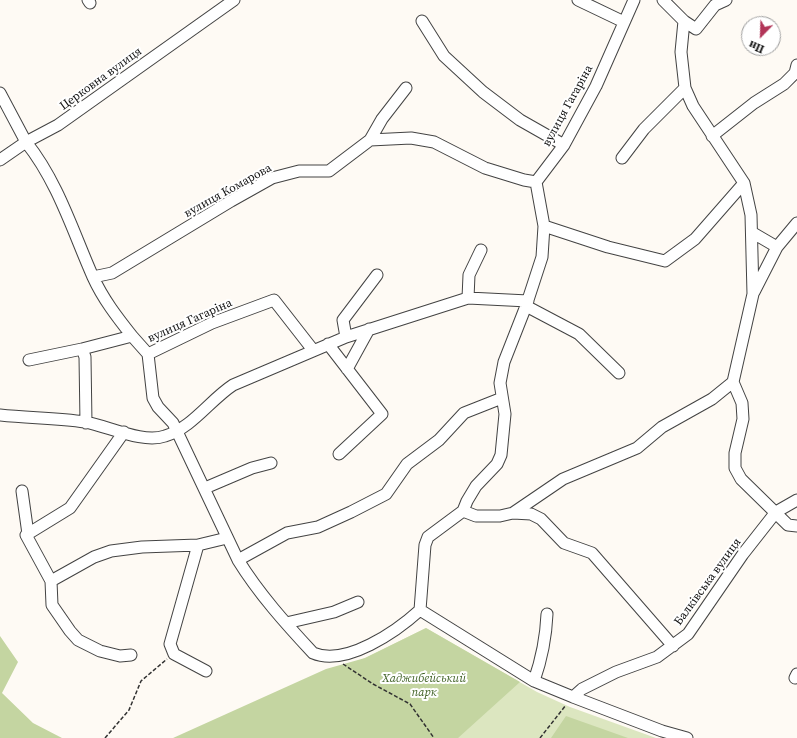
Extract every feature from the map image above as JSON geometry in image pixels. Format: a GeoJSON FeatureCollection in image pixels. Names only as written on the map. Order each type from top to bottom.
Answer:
{"type":"FeatureCollection","features":[{"type":"Feature","properties":{"kind":"street","name":"Церковна вулиця"},"geometry":{"type":"LineString","coordinates":[[26,142],[58,125],[234,0]]}},
{"type":"Feature","properties":{"kind":"street"},"geometry":{"type":"LineString","coordinates":[[578,0],[624,22]]}},
{"type":"Feature","properties":{"kind":"street","name":"вулиця Гагаріна"},"geometry":{"type":"LineString","coordinates":[[536,182],[564,145],[596,86],[634,0]]}},
{"type":"Feature","properties":{"kind":"street"},"geometry":{"type":"LineString","coordinates":[[663,0],[684,21],[696,30],[715,5],[726,0]]}},
{"type":"Feature","properties":{"kind":"street"},"geometry":{"type":"LineString","coordinates":[[684,21],[681,52],[685,88],[693,106],[744,183],[750,209],[753,294],[733,382],[742,403],[743,419],[735,453],[735,468],[740,479],[788,525],[797,526]]}},
{"type":"Feature","properties":{"kind":"street"},"geometry":{"type":"LineString","coordinates":[[422,22],[444,56],[483,92],[520,120],[564,145]]}},
{"type":"Feature","properties":{"kind":"street"},"geometry":{"type":"LineString","coordinates":[[712,136],[754,103],[784,84],[796,71]]}},
{"type":"Feature","properties":{"kind":"street"},"geometry":{"type":"LineString","coordinates":[[370,140],[382,118],[406,88]]}},
{"type":"Feature","properties":{"kind":"street"},"geometry":{"type":"LineString","coordinates":[[622,158],[644,129],[685,88]]}},
{"type":"Feature","properties":{"kind":"street"},"geometry":{"type":"LineString","coordinates":[[0,93],[26,142],[41,160],[78,239],[93,277],[107,303],[132,336]]}},
{"type":"Feature","properties":{"kind":"street"},"geometry":{"type":"LineString","coordinates":[[330,656],[348,653],[364,647],[404,624],[420,610],[425,546],[428,537],[464,511],[467,501],[476,486],[498,464],[503,447],[504,420],[500,383],[504,362],[527,304],[542,257],[544,226],[536,182],[524,180],[485,168],[434,142],[411,138],[370,140]]}},
{"type":"Feature","properties":{"kind":"street","name":"вулиця Комарова"},"geometry":{"type":"LineString","coordinates":[[93,277],[112,273],[272,178],[300,171],[329,171],[370,140]]}},
{"type":"Feature","properties":{"kind":"street"},"geometry":{"type":"LineString","coordinates":[[0,160],[26,142]]}},
{"type":"Feature","properties":{"kind":"street"},"geometry":{"type":"LineString","coordinates":[[544,226],[608,247],[665,261],[695,239],[744,183]]}},
{"type":"Feature","properties":{"kind":"street"},"geometry":{"type":"LineString","coordinates":[[753,294],[777,247],[797,223]]}},
{"type":"Feature","properties":{"kind":"street"},"geometry":{"type":"LineString","coordinates":[[752,233],[777,247]]}},
{"type":"Feature","properties":{"kind":"street"},"geometry":{"type":"LineString","coordinates":[[468,298],[469,275],[481,250]]}},
{"type":"Feature","properties":{"kind":"street"},"geometry":{"type":"LineString","coordinates":[[346,337],[343,320],[377,276]]}},
{"type":"Feature","properties":{"kind":"street"},"geometry":{"type":"LineString","coordinates":[[0,415],[86,423],[153,438],[166,436],[190,421],[222,392],[233,385],[346,337],[468,298],[527,304],[579,334],[620,373]]}},
{"type":"Feature","properties":{"kind":"street","name":"вулиця Гагаріна"},"geometry":{"type":"LineString","coordinates":[[148,354],[212,323],[274,300],[313,350]]}},
{"type":"Feature","properties":{"kind":"street"},"geometry":{"type":"LineString","coordinates":[[347,369],[369,329]]}},
{"type":"Feature","properties":{"kind":"street","name":"вулиця Гагаріна"},"geometry":{"type":"LineString","coordinates":[[29,360],[82,350],[132,336],[148,354],[153,398],[158,407],[173,423],[205,488],[227,538],[249,578],[313,653],[330,656]]}},
{"type":"Feature","properties":{"kind":"street"},"geometry":{"type":"LineString","coordinates":[[328,344],[382,414],[339,454]]}},
{"type":"Feature","properties":{"kind":"street"},"geometry":{"type":"LineString","coordinates":[[82,350],[85,357],[86,423]]}},
{"type":"Feature","properties":{"kind":"street"},"geometry":{"type":"LineString","coordinates":[[513,513],[563,478],[637,448],[662,427],[712,399],[733,382]]}},
{"type":"Feature","properties":{"kind":"street"},"geometry":{"type":"LineString","coordinates":[[238,560],[288,533],[318,527],[386,494],[407,464],[439,440],[464,413],[502,398]]}},
{"type":"Feature","properties":{"kind":"street"},"geometry":{"type":"LineString","coordinates":[[28,534],[70,508],[124,432]]}},
{"type":"Feature","properties":{"kind":"street"},"geometry":{"type":"LineString","coordinates":[[205,488],[252,468],[270,463]]}},
{"type":"Feature","properties":{"kind":"street"},"geometry":{"type":"LineString","coordinates":[[22,491],[28,534],[26,535],[51,581],[52,605],[78,640],[110,654],[131,655]]}},
{"type":"Feature","properties":{"kind":"street","name":"Балківська вулиця"},"geometry":{"type":"LineString","coordinates":[[572,697],[582,688],[616,672],[657,657],[688,634],[743,554],[776,512],[797,500]]}},
{"type":"Feature","properties":{"kind":"street"},"geometry":{"type":"LineString","coordinates":[[464,511],[476,516],[500,516],[513,513],[531,514],[541,519],[564,543],[592,553],[673,646]]}},
{"type":"Feature","properties":{"kind":"street"},"geometry":{"type":"LineString","coordinates":[[51,581],[94,558],[111,551],[142,547],[198,545],[227,538]]}},
{"type":"Feature","properties":{"kind":"street"},"geometry":{"type":"LineString","coordinates":[[198,545],[170,644],[174,654],[206,670]]}},
{"type":"Feature","properties":{"kind":"street"},"geometry":{"type":"LineString","coordinates":[[286,623],[334,612],[358,602]]}},
{"type":"Feature","properties":{"kind":"street"},"geometry":{"type":"LineString","coordinates":[[420,610],[534,680],[572,697],[662,731],[687,738]]}},
{"type":"Feature","properties":{"kind":"street"},"geometry":{"type":"LineString","coordinates":[[534,680],[543,655],[547,614]]}},
{"type":"Feature","properties":{"kind":"path"},"geometry":{"type":"LineString","coordinates":[[105,738],[129,710],[141,681],[174,654]]}},
{"type":"Feature","properties":{"kind":"path"},"geometry":{"type":"LineString","coordinates":[[330,656],[373,684],[410,704],[434,738]]}},
{"type":"Feature","properties":{"kind":"path"},"geometry":{"type":"LineString","coordinates":[[540,738],[572,697]]}},
{"type":"Feature","properties":{"kind":"green space","name":"Хаджибейський парк"},"geometry":{"type":"Polygon","coordinates":[[[426,628],[537,692],[570,707],[656,738],[190,738],[365,658],[426,628]]]}},
{"type":"Feature","properties":{"kind":"green space","name":"Хаджибейський парк"},"geometry":{"type":"Polygon","coordinates":[[[426,628],[520,682],[458,738],[173,738],[326,669],[365,658],[426,628]]]}},
{"type":"Feature","properties":{"kind":"green space"},"geometry":{"type":"Polygon","coordinates":[[[0,636],[18,662],[2,693],[33,723],[62,738],[0,738],[0,636]]]}},
{"type":"Feature","properties":{"kind":"green space"},"geometry":{"type":"Polygon","coordinates":[[[566,716],[628,738],[551,738],[566,716]]]}}]}
